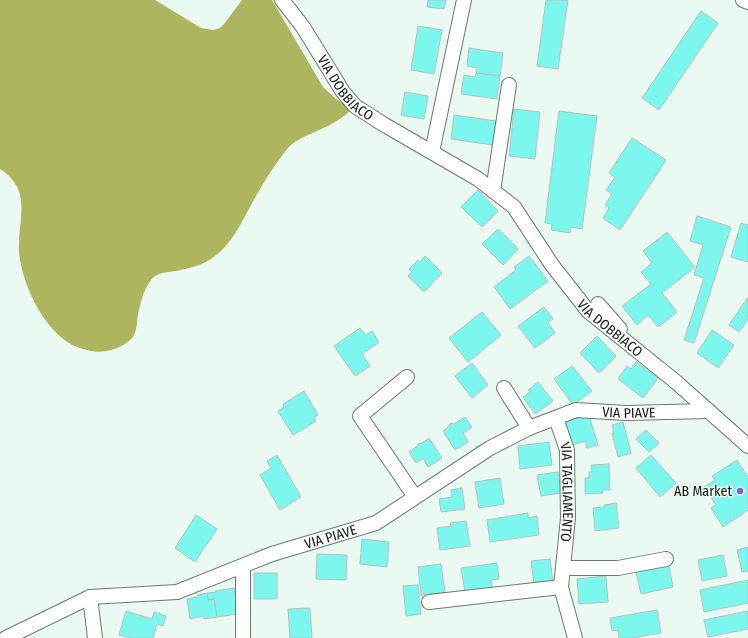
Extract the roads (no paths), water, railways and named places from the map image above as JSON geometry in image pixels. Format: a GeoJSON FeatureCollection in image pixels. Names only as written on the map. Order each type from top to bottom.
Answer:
{"type":"FeatureCollection","features":[{"type":"Feature","properties":{"kind":"street","name":"VIA DOBBIACO"},"geometry":{"type":"LineString","coordinates":[[282,0],[303,27],[343,92],[355,106],[478,179],[514,207],[552,265],[588,311],[745,439]]}},
{"type":"Feature","properties":{"kind":"street"},"geometry":{"type":"LineString","coordinates":[[432,152],[464,0]]}},
{"type":"Feature","properties":{"kind":"street"},"geometry":{"type":"LineString","coordinates":[[743,0],[748,2]]}},
{"type":"Feature","properties":{"kind":"street"},"geometry":{"type":"LineString","coordinates":[[493,191],[509,85]]}},
{"type":"Feature","properties":{"kind":"street"},"geometry":{"type":"LineString","coordinates":[[598,304],[637,350]]}},
{"type":"Feature","properties":{"kind":"street"},"geometry":{"type":"LineString","coordinates":[[407,377],[360,416],[415,497]]}},
{"type":"Feature","properties":{"kind":"street"},"geometry":{"type":"LineString","coordinates":[[504,388],[529,428]]}},
{"type":"Feature","properties":{"kind":"street","name":"VIA PIAVE"},"geometry":{"type":"LineString","coordinates":[[6,638],[90,597],[177,592],[272,554],[376,523],[490,448],[529,428],[576,410],[626,414],[709,411]]}},
{"type":"Feature","properties":{"kind":"street","name":"VIA TAGLIAMENTO"},"geometry":{"type":"LineString","coordinates":[[556,418],[567,450],[568,518],[561,586],[575,638]]}},
{"type":"Feature","properties":{"kind":"street"},"geometry":{"type":"LineString","coordinates":[[563,568],[618,568],[666,559]]}},
{"type":"Feature","properties":{"kind":"street"},"geometry":{"type":"LineString","coordinates":[[242,567],[243,638]]}},
{"type":"Feature","properties":{"kind":"street"},"geometry":{"type":"LineString","coordinates":[[429,602],[561,586]]}},
{"type":"Feature","properties":{"kind":"street"},"geometry":{"type":"LineString","coordinates":[[90,597],[95,638]]}},
{"type":"Feature","properties":{"kind":"place","name":"AB Market"},"geometry":{"type":"Point","coordinates":[740,491]}}]}
